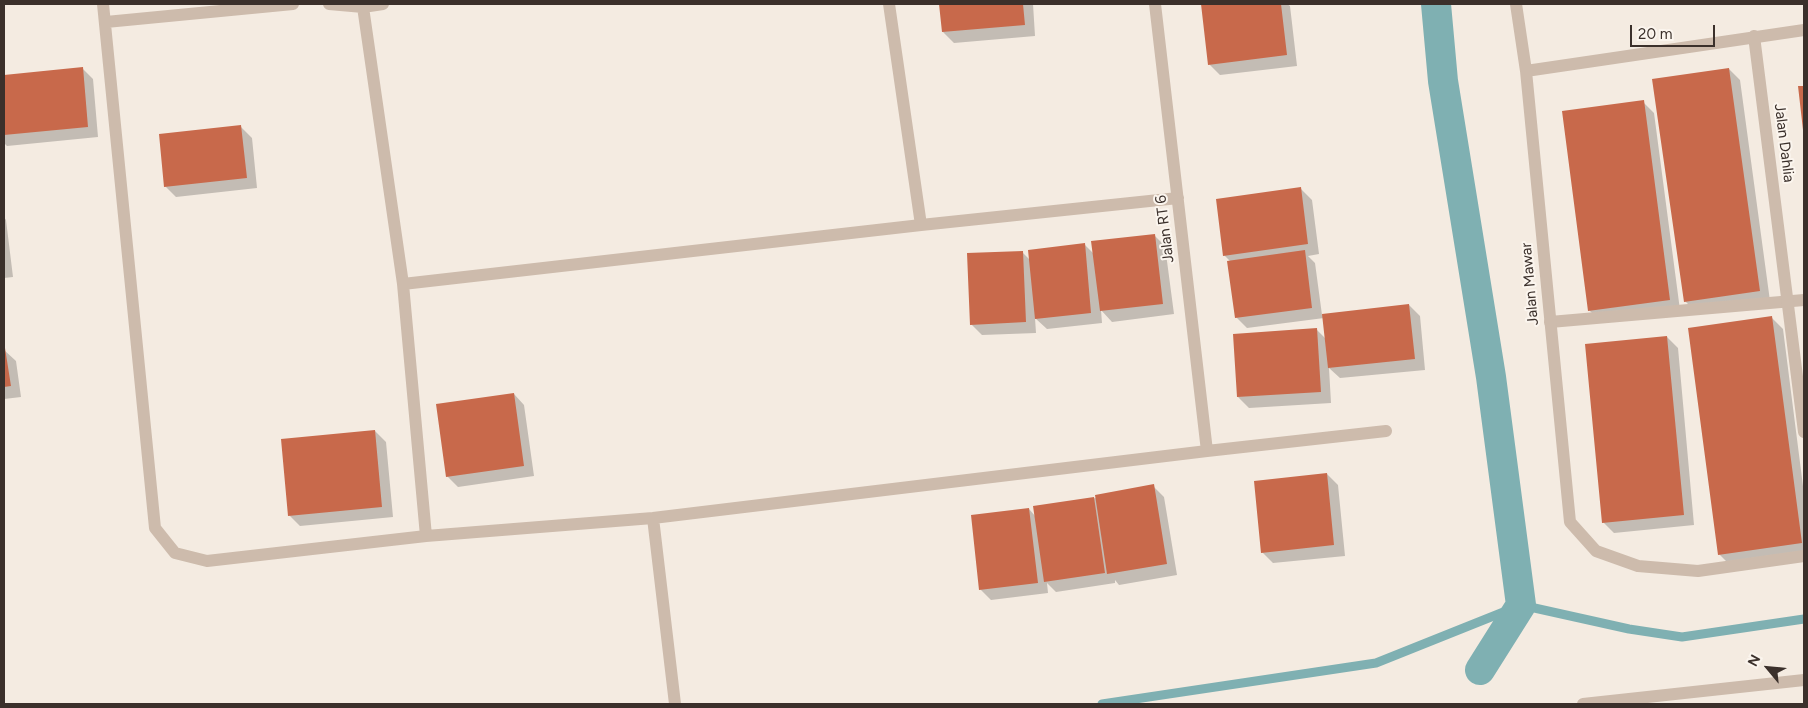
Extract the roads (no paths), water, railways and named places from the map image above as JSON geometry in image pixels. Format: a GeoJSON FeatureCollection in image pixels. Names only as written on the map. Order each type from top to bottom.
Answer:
{"type":"FeatureCollection","features":[{"type":"Feature","properties":{"kind":"street"},"geometry":{"type":"LineString","coordinates":[[103,4],[155,528],[175,553],[207,561],[426,536],[653,518],[1386,431]]}},
{"type":"Feature","properties":{"kind":"street"},"geometry":{"type":"LineString","coordinates":[[106,22],[293,4]]}},
{"type":"Feature","properties":{"kind":"street"},"geometry":{"type":"LineString","coordinates":[[329,4],[363,7],[382,4]]}},
{"type":"Feature","properties":{"kind":"street"},"geometry":{"type":"LineString","coordinates":[[889,4],[921,225]]}},
{"type":"Feature","properties":{"kind":"street","name":"Jalan RT 6"},"geometry":{"type":"LineString","coordinates":[[1155,4],[1208,451]]}},
{"type":"Feature","properties":{"kind":"street","name":"Jalan Mawar"},"geometry":{"type":"LineString","coordinates":[[1516,4],[1526,71],[1570,522],[1596,551],[1638,566],[1698,571],[1804,556]]}},
{"type":"Feature","properties":{"kind":"street"},"geometry":{"type":"LineString","coordinates":[[363,7],[403,284],[426,536]]}},
{"type":"Feature","properties":{"kind":"street"},"geometry":{"type":"LineString","coordinates":[[1526,71],[1804,30]]}},
{"type":"Feature","properties":{"kind":"street","name":"Jalan Dahlia"},"geometry":{"type":"LineString","coordinates":[[1754,36],[1804,432]]}},
{"type":"Feature","properties":{"kind":"street"},"geometry":{"type":"LineString","coordinates":[[403,284],[921,225],[1178,198]]}},
{"type":"Feature","properties":{"kind":"street"},"geometry":{"type":"LineString","coordinates":[[1550,322],[1804,300]]}},
{"type":"Feature","properties":{"kind":"street"},"geometry":{"type":"LineString","coordinates":[[653,518],[675,704]]}},
{"type":"Feature","properties":{"kind":"street"},"geometry":{"type":"LineString","coordinates":[[1583,704],[1804,680]]}},
{"type":"Feature","properties":{"kind":"waterway"},"geometry":{"type":"LineString","coordinates":[[1436,4],[1443,81],[1491,377],[1521,605],[1480,670]]}},
{"type":"Feature","properties":{"kind":"waterway"},"geometry":{"type":"LineString","coordinates":[[1102,704],[1376,663],[1521,605],[1629,629],[1682,637],[1804,619]]}}]}
